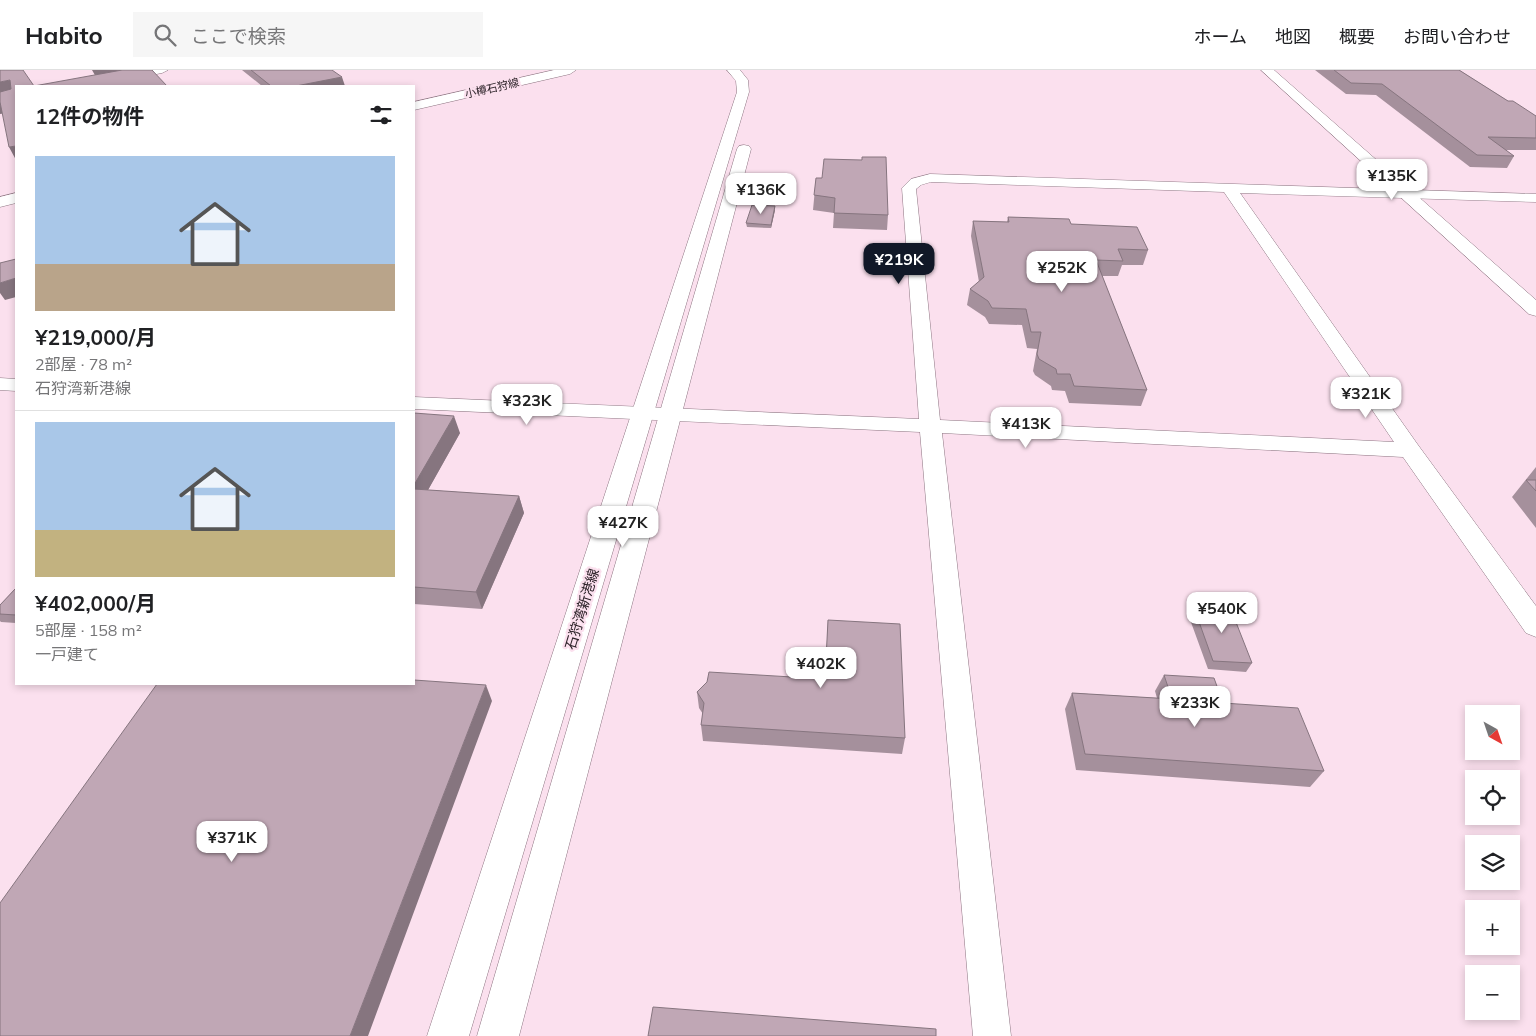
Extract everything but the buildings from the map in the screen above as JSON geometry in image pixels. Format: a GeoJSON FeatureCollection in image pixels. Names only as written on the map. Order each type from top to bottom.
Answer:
{"type":"FeatureCollection","features":[{"type":"Feature","properties":{"kind":"main road","name":"小樽石狩線"},"geometry":{"type":"LineString","coordinates":[[415,96],[530,70]]}},
{"type":"Feature","properties":{"kind":"main road","name":"小樽石狩線"},"geometry":{"type":"LineString","coordinates":[[415,106],[570,70]]}},
{"type":"Feature","properties":{"kind":"main road","name":"石狩湾新港線"},"geometry":{"type":"LineString","coordinates":[[448,1036],[743,92],[742,80],[733,70]]}},
{"type":"Feature","properties":{"kind":"main road"},"geometry":{"type":"LineString","coordinates":[[498,1036],[758,100],[759,92],[756,78],[750,70]]}},
{"type":"Feature","properties":{"kind":"main road"},"geometry":{"type":"LineString","coordinates":[[1267,70],[1536,310]]}},
{"type":"Feature","properties":{"kind":"main road"},"geometry":{"type":"LineString","coordinates":[[0,190],[15,186]]}},
{"type":"Feature","properties":{"kind":"main road"},"geometry":{"type":"LineString","coordinates":[[0,202],[15,198]]}},
{"type":"Feature","properties":{"kind":"street"},"geometry":{"type":"LineString","coordinates":[[80,85],[162,70]]}},
{"type":"Feature","properties":{"kind":"street"},"geometry":{"type":"LineString","coordinates":[[992,1036],[930,426],[909,188],[912,184],[930,178],[1536,198]]}},
{"type":"Feature","properties":{"kind":"street"},"geometry":{"type":"LineString","coordinates":[[1228,188],[1410,450],[1536,626]]}},
{"type":"Feature","properties":{"kind":"street"},"geometry":{"type":"LineString","coordinates":[[0,384],[15,385]]}},
{"type":"Feature","properties":{"kind":"street"},"geometry":{"type":"LineString","coordinates":[[415,403],[671,413],[1410,450]]}}]}
